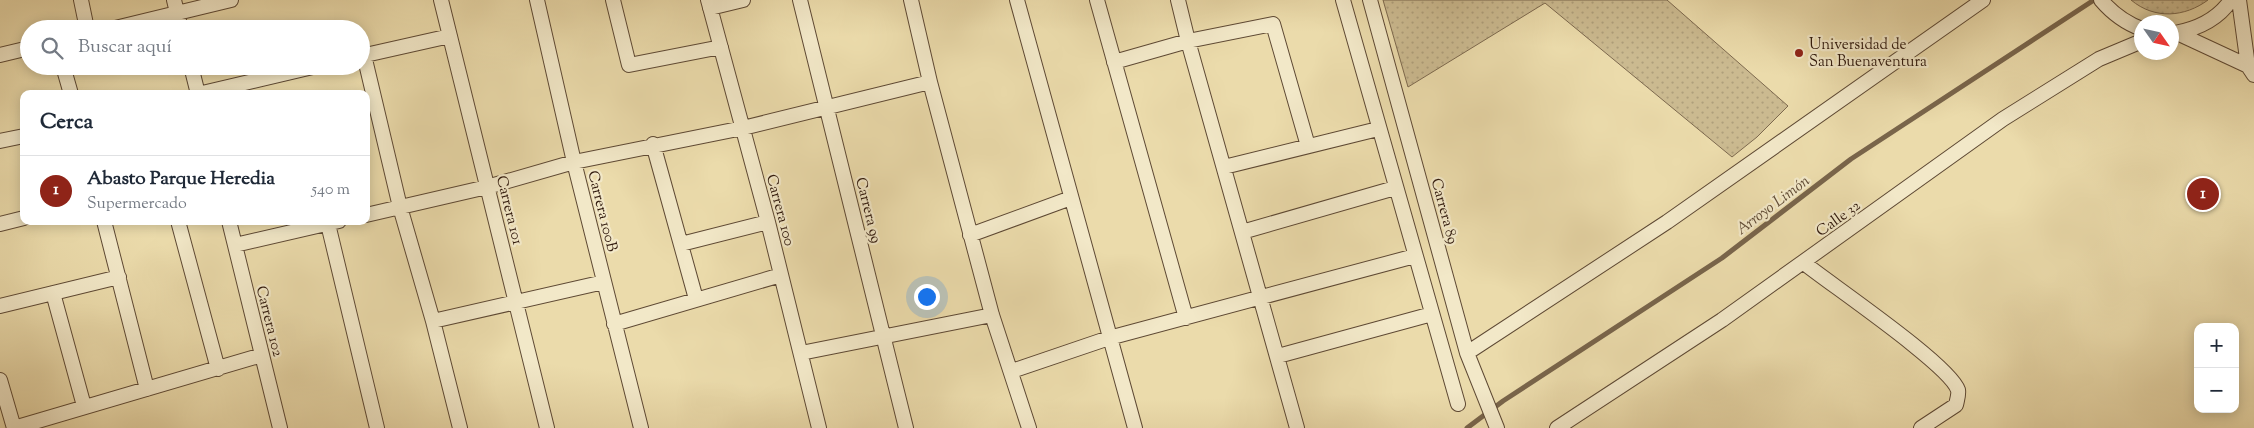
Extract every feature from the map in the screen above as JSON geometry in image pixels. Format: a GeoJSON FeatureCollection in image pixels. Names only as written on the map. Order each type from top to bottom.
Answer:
{"type":"FeatureCollection","features":[{"type":"Feature","properties":{"kind":"street"},"geometry":{"type":"LineString","coordinates":[[81,0],[85,20]]}},
{"type":"Feature","properties":{"kind":"street"},"geometry":{"type":"LineString","coordinates":[[137,20],[175,7],[231,0]]}},
{"type":"Feature","properties":{"kind":"street","name":"Carrera 101"},"geometry":{"type":"LineString","coordinates":[[441,0],[547,428]]}},
{"type":"Feature","properties":{"kind":"street","name":"Carrera 100B"},"geometry":{"type":"LineString","coordinates":[[537,0],[574,162],[641,428]]}},
{"type":"Feature","properties":{"kind":"street"},"geometry":{"type":"LineString","coordinates":[[613,0],[629,65],[721,47]]}},
{"type":"Feature","properties":{"kind":"street"},"geometry":{"type":"LineString","coordinates":[[709,4],[743,0]]}},
{"type":"Feature","properties":{"kind":"street","name":"Carrera 99"},"geometry":{"type":"LineString","coordinates":[[800,0],[906,428]]}},
{"type":"Feature","properties":{"kind":"street"},"geometry":{"type":"LineString","coordinates":[[910,0],[992,315],[1012,371],[1029,428]]}},
{"type":"Feature","properties":{"kind":"street"},"geometry":{"type":"LineString","coordinates":[[1017,0],[1135,428]]}},
{"type":"Feature","properties":{"kind":"street"},"geometry":{"type":"LineString","coordinates":[[1097,0],[1186,318]]}},
{"type":"Feature","properties":{"kind":"street"},"geometry":{"type":"LineString","coordinates":[[1178,0],[1297,428]]}},
{"type":"Feature","properties":{"kind":"street"},"geometry":{"type":"LineString","coordinates":[[1343,0],[1378,129],[1458,404]]}},
{"type":"Feature","properties":{"kind":"street","name":"Carrera 89"},"geometry":{"type":"LineString","coordinates":[[1370,0],[1467,353],[1497,428]]}},
{"type":"Feature","properties":{"kind":"street"},"geometry":{"type":"LineString","coordinates":[[1467,353],[1667,222],[1983,0]]}},
{"type":"Feature","properties":{"kind":"street"},"geometry":{"type":"LineString","coordinates":[[2101,0],[2112,13],[2127,24],[2134,26]]}},
{"type":"Feature","properties":{"kind":"street"},"geometry":{"type":"LineString","coordinates":[[2179,32],[2195,28],[2213,19],[2231,0]]}},
{"type":"Feature","properties":{"kind":"street"},"geometry":{"type":"LineString","coordinates":[[2239,0],[2251,70]]}},
{"type":"Feature","properties":{"kind":"street","name":"Carrera 100"},"geometry":{"type":"LineString","coordinates":[[709,4],[768,222],[818,428]]}},
{"type":"Feature","properties":{"kind":"street"},"geometry":{"type":"LineString","coordinates":[[175,7],[179,20]]}},
{"type":"Feature","properties":{"kind":"street"},"geometry":{"type":"LineString","coordinates":[[1114,62],[1188,41],[1273,24],[1308,146]]}},
{"type":"Feature","properties":{"kind":"street"},"geometry":{"type":"LineString","coordinates":[[2179,35],[2251,70]]}},
{"type":"Feature","properties":{"kind":"street"},"geometry":{"type":"LineString","coordinates":[[370,54],[450,36]]}},
{"type":"Feature","properties":{"kind":"street","name":"Calle 32"},"geometry":{"type":"LineString","coordinates":[[1557,428],[1722,320],[2004,119],[2099,59],[2134,44]]}},
{"type":"Feature","properties":{"kind":"street"},"geometry":{"type":"LineString","coordinates":[[0,55],[20,50]]}},
{"type":"Feature","properties":{"kind":"street"},"geometry":{"type":"LineString","coordinates":[[66,75],[70,90]]}},
{"type":"Feature","properties":{"kind":"street"},"geometry":{"type":"LineString","coordinates":[[193,75],[197,90]]}},
{"type":"Feature","properties":{"kind":"street"},"geometry":{"type":"LineString","coordinates":[[215,90],[279,75]]}},
{"type":"Feature","properties":{"kind":"street"},"geometry":{"type":"LineString","coordinates":[[368,75],[400,207],[433,321],[460,428]]}},
{"type":"Feature","properties":{"kind":"street"},"geometry":{"type":"LineString","coordinates":[[370,214],[487,188],[574,162],[653,144],[743,128],[930,82]]}},
{"type":"Feature","properties":{"kind":"street"},"geometry":{"type":"LineString","coordinates":[[1224,167],[1378,129]]}},
{"type":"Feature","properties":{"kind":"street"},"geometry":{"type":"LineString","coordinates":[[0,141],[20,137]]}},
{"type":"Feature","properties":{"kind":"street"},"geometry":{"type":"LineString","coordinates":[[653,144],[696,299]]}},
{"type":"Feature","properties":{"kind":"street"},"geometry":{"type":"LineString","coordinates":[[1242,232],[1395,188]]}},
{"type":"Feature","properties":{"kind":"street"},"geometry":{"type":"LineString","coordinates":[[970,235],[1071,198]]}},
{"type":"Feature","properties":{"kind":"street"},"geometry":{"type":"LineString","coordinates":[[0,224],[20,219]]}},
{"type":"Feature","properties":{"kind":"street"},"geometry":{"type":"LineString","coordinates":[[681,244],[768,222]]}},
{"type":"Feature","properties":{"kind":"street"},"geometry":{"type":"LineString","coordinates":[[105,225],[147,389]]}},
{"type":"Feature","properties":{"kind":"street"},"geometry":{"type":"LineString","coordinates":[[179,225],[218,369]]}},
{"type":"Feature","properties":{"kind":"street","name":"Carrera 102"},"geometry":{"type":"LineString","coordinates":[[230,225],[280,428]]}},
{"type":"Feature","properties":{"kind":"street"},"geometry":{"type":"LineString","coordinates":[[235,245],[321,225]]}},
{"type":"Feature","properties":{"kind":"street"},"geometry":{"type":"LineString","coordinates":[[335,225],[377,428]]}},
{"type":"Feature","properties":{"kind":"street"},"geometry":{"type":"LineString","coordinates":[[1012,371],[1109,338],[1415,256]]}},
{"type":"Feature","properties":{"kind":"street"},"geometry":{"type":"LineString","coordinates":[[1804,263],[1925,354],[1952,380],[1958,391],[1956,405],[1921,428]]}},
{"type":"Feature","properties":{"kind":"street"},"geometry":{"type":"LineString","coordinates":[[614,324],[781,275]]}},
{"type":"Feature","properties":{"kind":"street"},"geometry":{"type":"LineString","coordinates":[[0,306],[119,278]]}},
{"type":"Feature","properties":{"kind":"street"},"geometry":{"type":"LineString","coordinates":[[433,321],[604,282]]}},
{"type":"Feature","properties":{"kind":"street"},"geometry":{"type":"LineString","coordinates":[[53,293],[84,406]]}},
{"type":"Feature","properties":{"kind":"street"},"geometry":{"type":"LineString","coordinates":[[1278,356],[1432,314]]}},
{"type":"Feature","properties":{"kind":"street"},"geometry":{"type":"LineString","coordinates":[[801,354],[992,315]]}},
{"type":"Feature","properties":{"kind":"street"},"geometry":{"type":"LineString","coordinates":[[0,380],[14,428],[84,406],[262,356]]}},
{"type":"Feature","properties":{"kind":"shaded area"},"geometry":{"type":"Polygon","coordinates":[[[1383,0],[1667,0],[1788,106],[1757,137],[1732,157],[1545,3],[1408,87],[1383,0]]]}},
{"type":"Feature","properties":{"kind":"shaded area"},"geometry":{"type":"Polygon","coordinates":[[[2131,0],[2208,0],[2190,10],[2170,14],[2150,11],[2131,0]]]}},
{"type":"Feature","properties":{"kind":"waterway","name":"Arroyo Limón"},"geometry":{"type":"LineString","coordinates":[[1467,428],[1503,401],[1722,258],[1851,159],[2094,0]]}},
{"type":"Feature","properties":{"kind":"place","name":"Universidad de San Buenaventura"},"geometry":{"type":"Point","coordinates":[1799,53]}},
{"type":"Feature","properties":{"kind":"place","name":"Abasto Parque Heredia"},"geometry":{"type":"Point","coordinates":[2203,194]}}]}
